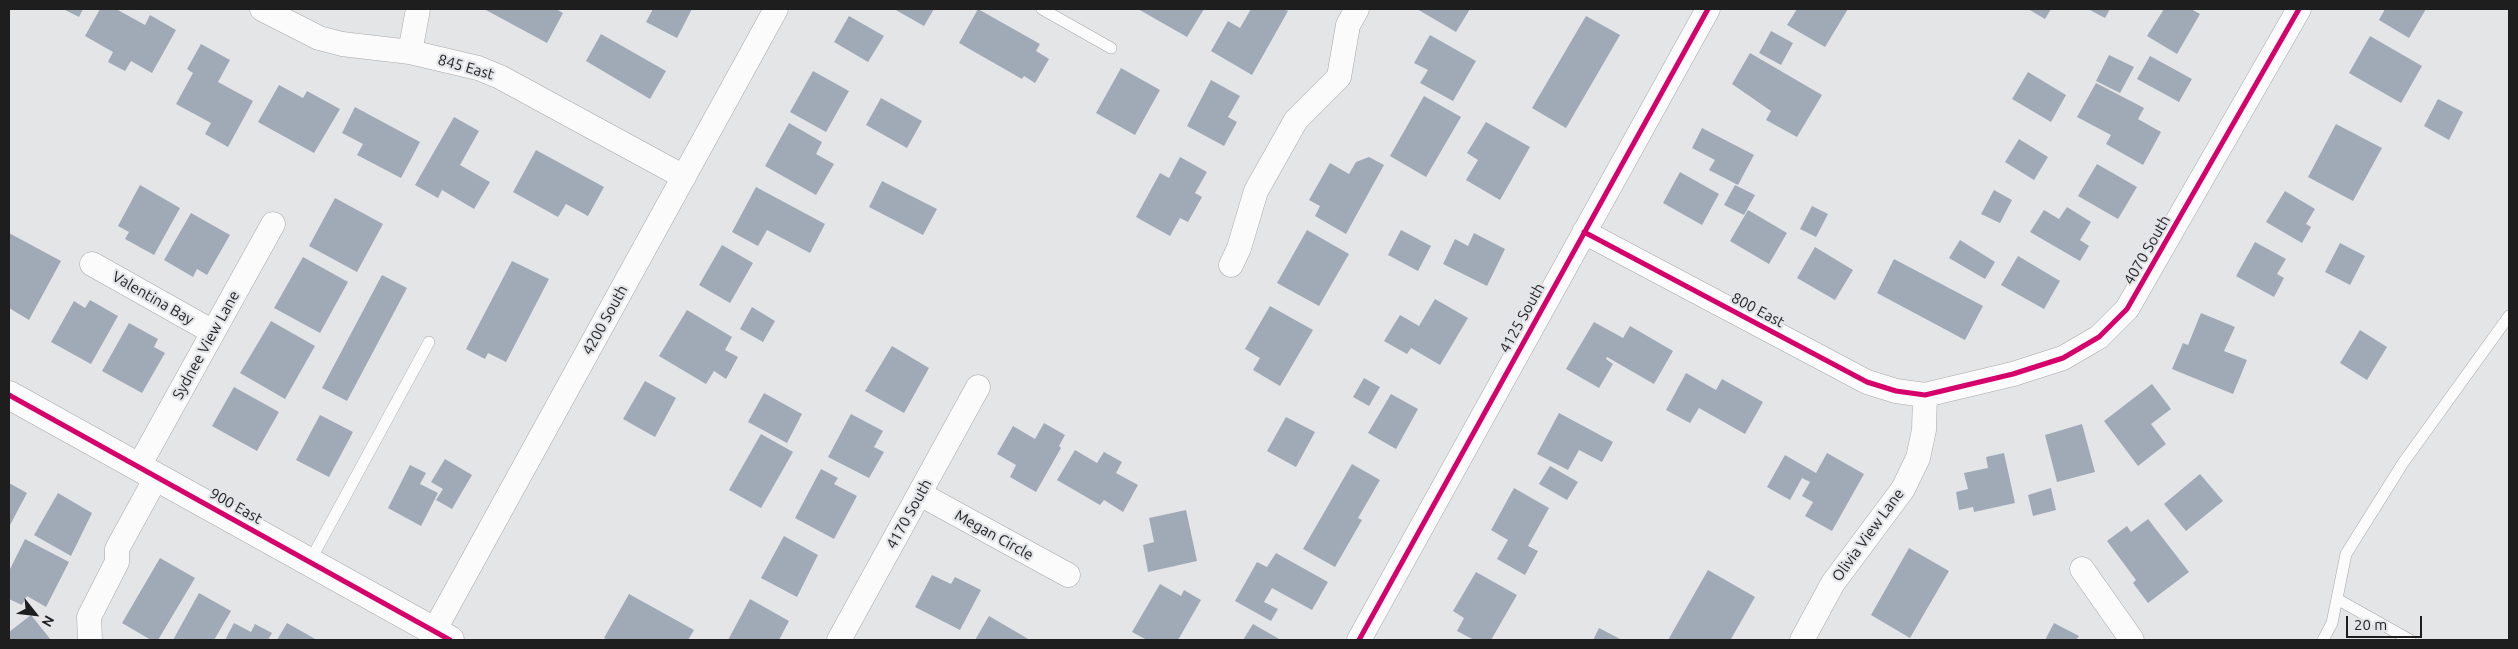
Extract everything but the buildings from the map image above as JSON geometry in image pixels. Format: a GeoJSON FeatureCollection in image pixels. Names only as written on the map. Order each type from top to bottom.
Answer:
{"type":"FeatureCollection","features":[{"type":"Feature","properties":{"kind":"main road","name":"900 East"},"geometry":{"type":"LineString","coordinates":[[9,395],[442,636]]}},
{"type":"Feature","properties":{"kind":"street","name":"845 East"},"geometry":{"type":"LineString","coordinates":[[262,9],[319,38],[342,44],[410,52],[478,68],[500,77],[684,177]]}},
{"type":"Feature","properties":{"kind":"street"},"geometry":{"type":"LineString","coordinates":[[410,52],[418,9]]}},
{"type":"Feature","properties":{"kind":"street","name":"4200 South"},"geometry":{"type":"LineString","coordinates":[[442,636],[684,177],[776,9]]}},
{"type":"Feature","properties":{"kind":"street"},"geometry":{"type":"LineString","coordinates":[[1230,265],[1239,248],[1256,191],[1296,120],[1339,78],[1348,25],[1357,9]]}},
{"type":"Feature","properties":{"kind":"street","name":"4125 South"},"geometry":{"type":"LineString","coordinates":[[1359,640],[1708,9]]}},
{"type":"Feature","properties":{"kind":"street","name":"4070 South"},"geometry":{"type":"LineString","coordinates":[[1925,395],[2013,374],[2063,358],[2099,337],[2120,316],[2148,275],[2299,9]]}},
{"type":"Feature","properties":{"kind":"street","name":"Sydnee View Lane"},"geometry":{"type":"LineString","coordinates":[[90,640],[89,618],[117,562],[131,555],[156,476],[213,332],[273,224]]}},
{"type":"Feature","properties":{"kind":"street","name":"800 East"},"geometry":{"type":"LineString","coordinates":[[1584,232],[1867,382],[1896,391],[1925,395]]}},
{"type":"Feature","properties":{"kind":"street","name":"Valentina Bay"},"geometry":{"type":"LineString","coordinates":[[92,264],[213,332]]}},
{"type":"Feature","properties":{"kind":"street","name":"4170 South"},"geometry":{"type":"LineString","coordinates":[[839,640],[978,387]]}},
{"type":"Feature","properties":{"kind":"street","name":"Olivia View Lane"},"geometry":{"type":"LineString","coordinates":[[1802,640],[1837,576],[1903,489],[1918,458],[1924,430],[1925,395]]}},
{"type":"Feature","properties":{"kind":"street","name":"Megan Circle"},"geometry":{"type":"LineString","coordinates":[[920,494],[1068,576]]}},
{"type":"Feature","properties":{"kind":"street"},"geometry":{"type":"LineString","coordinates":[[2082,569],[2132,640]]}},
{"type":"Feature","properties":{"kind":"lane"},"geometry":{"type":"LineString","coordinates":[[1042,9],[1111,48]]}},
{"type":"Feature","properties":{"kind":"lane"},"geometry":{"type":"LineString","coordinates":[[2323,640],[2332,623],[2346,554],[2403,462],[2509,316]]}},
{"type":"Feature","properties":{"kind":"lane"},"geometry":{"type":"LineString","coordinates":[[310,561],[429,342]]}},
{"type":"Feature","properties":{"kind":"lane"},"geometry":{"type":"LineString","coordinates":[[2337,599],[2410,640]]}},
{"type":"Feature","properties":{"kind":"cycle path"},"geometry":{"type":"LineString","coordinates":[[1359,640],[1708,9]]}},
{"type":"Feature","properties":{"kind":"cycle path"},"geometry":{"type":"LineString","coordinates":[[1584,232],[1867,382],[1896,391],[1925,395],[2013,374],[2063,358],[2099,337],[2127,309],[2299,9]]}},
{"type":"Feature","properties":{"kind":"cycle path"},"geometry":{"type":"LineString","coordinates":[[9,395],[450,640]]}}]}
